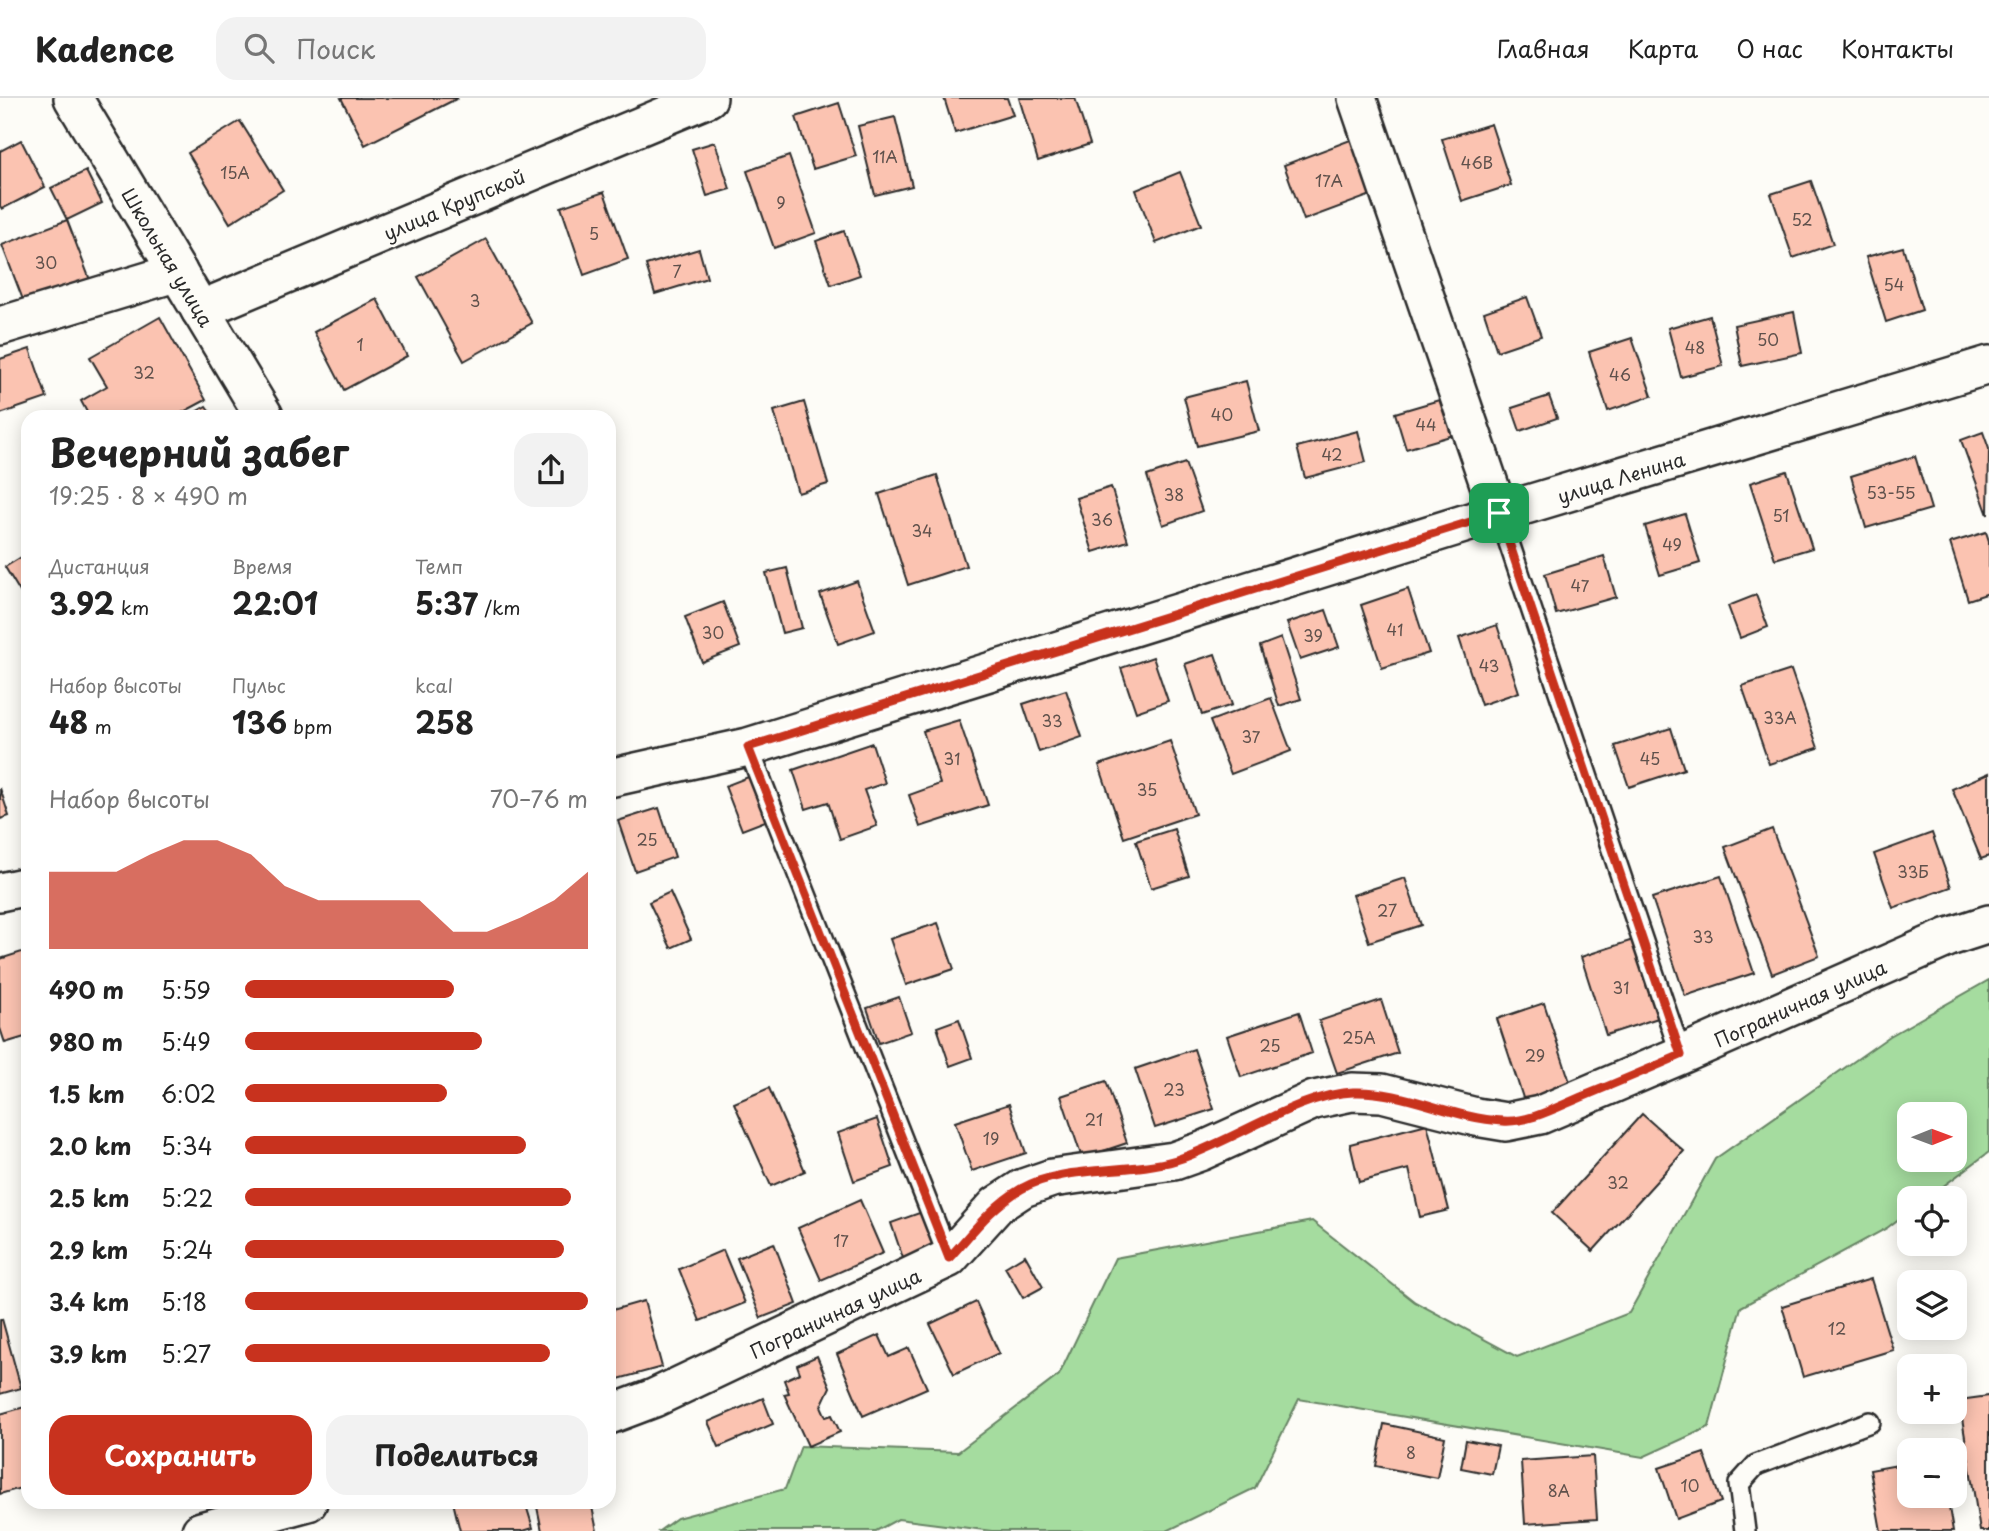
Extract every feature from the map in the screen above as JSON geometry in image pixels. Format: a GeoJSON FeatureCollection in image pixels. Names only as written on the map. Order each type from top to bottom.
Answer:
{"type":"FeatureCollection","features":[{"type":"Feature","properties":{"kind":"street","name":"Школьная улица"},"geometry":{"type":"LineString","coordinates":[[74,98],[260,410]]}},
{"type":"Feature","properties":{"kind":"street","name":"улица Крупской"},"geometry":{"type":"LineString","coordinates":[[200,310],[708,98]]}},
{"type":"Feature","properties":{"kind":"street"},"geometry":{"type":"LineString","coordinates":[[1357,98],[1499,513]]}},
{"type":"Feature","properties":{"kind":"street"},"geometry":{"type":"LineString","coordinates":[[0,326],[177,272]]}},
{"type":"Feature","properties":{"kind":"street","name":"улица Ленина"},"geometry":{"type":"LineString","coordinates":[[616,776],[748,747],[1499,513],[1989,365]]}},
{"type":"Feature","properties":{"kind":"street"},"geometry":{"type":"LineString","coordinates":[[0,892],[21,888]]}},
{"type":"Feature","properties":{"kind":"street","name":"Пограничная улица"},"geometry":{"type":"LineString","coordinates":[[616,1412],[654,1398],[949,1258],[997,1205],[1023,1188],[1052,1178],[1174,1161],[1314,1100],[1352,1091],[1382,1093],[1506,1122],[1539,1115],[1949,937],[1989,924]]}},
{"type":"Feature","properties":{"kind":"street"},"geometry":{"type":"LineString","coordinates":[[201,1531],[282,1509]]}},
{"type":"Feature","properties":{"kind":"lane"},"geometry":{"type":"LineString","coordinates":[[1499,513],[1681,1055]]}},
{"type":"Feature","properties":{"kind":"lane"},"geometry":{"type":"LineString","coordinates":[[748,747],[949,1258]]}},
{"type":"Feature","properties":{"kind":"lane"},"geometry":{"type":"LineString","coordinates":[[1745,1531],[1739,1484],[1756,1465],[1870,1422]]}},
{"type":"Feature","properties":{"kind":"green space"},"geometry":{"type":"Polygon","coordinates":[[[1989,980],[1989,1152],[1967,1168],[1967,1102],[1897,1102],[1897,1172],[1962,1172],[1943,1186],[1897,1186],[1897,1220],[1741,1307],[1709,1427],[1643,1457],[1299,1399],[1255,1488],[1167,1531],[992,1531],[898,1519],[876,1531],[659,1531],[677,1518],[785,1489],[801,1446],[958,1452],[1059,1375],[1115,1258],[1312,1221],[1415,1302],[1517,1357],[1629,1313],[1715,1159],[1890,1036],[1989,980]]]}},
{"type":"Feature","properties":{"kind":"building"},"geometry":{"type":"Polygon","coordinates":[[[341,98],[458,98],[365,145],[341,98]]]}},
{"type":"Feature","properties":{"kind":"building"},"geometry":{"type":"Polygon","coordinates":[[[944,98],[1007,98],[1013,115],[955,133],[944,98]]]}},
{"type":"Feature","properties":{"kind":"building"},"geometry":{"type":"Polygon","coordinates":[[[1019,98],[1075,98],[1090,144],[1038,161],[1019,98]]]}},
{"type":"Feature","properties":{"kind":"building"},"geometry":{"type":"Polygon","coordinates":[[[839,103],[856,156],[813,169],[796,117],[839,103]]]}},
{"type":"Feature","properties":{"kind":"building"},"geometry":{"type":"Polygon","coordinates":[[[895,117],[912,186],[875,195],[858,126],[895,117]]]}},
{"type":"Feature","properties":{"kind":"building"},"geometry":{"type":"Polygon","coordinates":[[[240,121],[283,190],[230,223],[188,153],[240,121]]]}},
{"type":"Feature","properties":{"kind":"building"},"geometry":{"type":"Polygon","coordinates":[[[1491,124],[1511,185],[1462,201],[1442,139],[1491,124]]]}},
{"type":"Feature","properties":{"kind":"building"},"geometry":{"type":"Polygon","coordinates":[[[1353,139],[1374,194],[1304,220],[1284,165],[1353,139]]]}},
{"type":"Feature","properties":{"kind":"building"},"geometry":{"type":"Polygon","coordinates":[[[21,140],[45,187],[2,209],[0,151],[21,140]]]}},
{"type":"Feature","properties":{"kind":"building"},"geometry":{"type":"Polygon","coordinates":[[[715,142],[730,189],[707,196],[692,149],[715,142]]]}},
{"type":"Feature","properties":{"kind":"building"},"geometry":{"type":"Polygon","coordinates":[[[789,156],[816,233],[774,248],[747,171],[789,156]]]}},
{"type":"Feature","properties":{"kind":"building"},"geometry":{"type":"Polygon","coordinates":[[[86,171],[102,203],[67,220],[51,188],[86,171]]]}},
{"type":"Feature","properties":{"kind":"building"},"geometry":{"type":"Polygon","coordinates":[[[1180,172],[1201,225],[1156,243],[1136,190],[1180,172]]]}},
{"type":"Feature","properties":{"kind":"building"},"geometry":{"type":"Polygon","coordinates":[[[1811,181],[1833,244],[1793,258],[1771,194],[1811,181]]]}},
{"type":"Feature","properties":{"kind":"building"},"geometry":{"type":"Polygon","coordinates":[[[604,192],[628,259],[584,275],[561,207],[604,192]]]}},
{"type":"Feature","properties":{"kind":"building"},"geometry":{"type":"Polygon","coordinates":[[[67,220],[90,280],[25,305],[2,245],[67,220]]]}},
{"type":"Feature","properties":{"kind":"building"},"geometry":{"type":"Polygon","coordinates":[[[844,231],[860,275],[831,285],[816,241],[844,231]]]}},
{"type":"Feature","properties":{"kind":"building"},"geometry":{"type":"Polygon","coordinates":[[[486,239],[532,323],[464,361],[418,277],[486,239]]]}},
{"type":"Feature","properties":{"kind":"building"},"geometry":{"type":"Polygon","coordinates":[[[1903,247],[1922,310],[1886,322],[1866,257],[1903,247]]]}},
{"type":"Feature","properties":{"kind":"building"},"geometry":{"type":"Polygon","coordinates":[[[699,249],[707,278],[655,294],[646,265],[699,249]]]}},
{"type":"Feature","properties":{"kind":"building"},"geometry":{"type":"Polygon","coordinates":[[[1527,297],[1541,336],[1497,351],[1484,312],[1527,297]]]}},
{"type":"Feature","properties":{"kind":"building"},"geometry":{"type":"Polygon","coordinates":[[[377,299],[407,356],[344,390],[314,332],[377,299]]]}},
{"type":"Feature","properties":{"kind":"building"},"geometry":{"type":"Polygon","coordinates":[[[1794,312],[1802,353],[1742,366],[1734,325],[1794,312]]]}},
{"type":"Feature","properties":{"kind":"building"},"geometry":{"type":"Polygon","coordinates":[[[1710,316],[1723,366],[1681,377],[1668,328],[1710,316]]]}},
{"type":"Feature","properties":{"kind":"building"},"geometry":{"type":"Polygon","coordinates":[[[160,317],[206,400],[187,410],[86,410],[81,401],[107,386],[90,357],[160,317]]]}},
{"type":"Feature","properties":{"kind":"building"},"geometry":{"type":"Polygon","coordinates":[[[1632,338],[1652,396],[1608,411],[1589,352],[1632,338]]]}},
{"type":"Feature","properties":{"kind":"building"},"geometry":{"type":"Polygon","coordinates":[[[30,349],[47,398],[0,414],[0,359],[30,349]]]}},
{"type":"Feature","properties":{"kind":"building"},"geometry":{"type":"Polygon","coordinates":[[[1246,381],[1259,431],[1197,446],[1184,397],[1246,381]]]}},
{"type":"Feature","properties":{"kind":"building"},"geometry":{"type":"Polygon","coordinates":[[[1549,396],[1557,418],[1520,431],[1512,408],[1549,396]]]}},
{"type":"Feature","properties":{"kind":"building"},"geometry":{"type":"Polygon","coordinates":[[[1446,398],[1457,434],[1406,449],[1395,413],[1446,398]]]}},
{"type":"Feature","properties":{"kind":"building"},"geometry":{"type":"Polygon","coordinates":[[[804,402],[828,484],[798,493],[774,411],[804,402]]]}},
{"type":"Feature","properties":{"kind":"building"},"geometry":{"type":"Polygon","coordinates":[[[1358,431],[1366,462],[1305,478],[1297,447],[1358,431]]]}},
{"type":"Feature","properties":{"kind":"building"},"geometry":{"type":"Polygon","coordinates":[[[1983,432],[1989,449],[1988,515],[1961,440],[1983,432]]]}},
{"type":"Feature","properties":{"kind":"building"},"geometry":{"type":"Polygon","coordinates":[[[1915,456],[1931,509],[1866,528],[1851,476],[1915,456]]]}},
{"type":"Feature","properties":{"kind":"building"},"geometry":{"type":"Polygon","coordinates":[[[1185,463],[1202,511],[1163,525],[1147,476],[1185,463]]]}},
{"type":"Feature","properties":{"kind":"building"},"geometry":{"type":"Polygon","coordinates":[[[1787,471],[1812,548],[1775,559],[1750,483],[1787,471]]]}},
{"type":"Feature","properties":{"kind":"building"},"geometry":{"type":"Polygon","coordinates":[[[937,475],[966,566],[908,585],[879,494],[937,475]]]}},
{"type":"Feature","properties":{"kind":"building"},"geometry":{"type":"Polygon","coordinates":[[[1111,487],[1128,541],[1093,552],[1076,498],[1111,487]]]}},
{"type":"Feature","properties":{"kind":"building"},"geometry":{"type":"Polygon","coordinates":[[[1685,514],[1700,563],[1660,575],[1645,526],[1685,514]]]}},
{"type":"Feature","properties":{"kind":"building"},"geometry":{"type":"Polygon","coordinates":[[[1986,532],[1989,541],[1989,593],[1968,600],[1950,543],[1986,532]]]}},
{"type":"Feature","properties":{"kind":"building"},"geometry":{"type":"Polygon","coordinates":[[[1604,556],[1616,597],[1556,614],[1545,574],[1604,556]]]}},
{"type":"Feature","properties":{"kind":"building"},"geometry":{"type":"Polygon","coordinates":[[[21,557],[21,593],[5,567],[21,557]]]}},
{"type":"Feature","properties":{"kind":"building"},"geometry":{"type":"Polygon","coordinates":[[[787,568],[802,628],[782,633],[766,573],[787,568]]]}},
{"type":"Feature","properties":{"kind":"building"},"geometry":{"type":"Polygon","coordinates":[[[857,581],[875,631],[838,644],[820,594],[857,581]]]}},
{"type":"Feature","properties":{"kind":"building"},"geometry":{"type":"Polygon","coordinates":[[[1408,589],[1429,653],[1382,668],[1361,605],[1408,589]]]}},
{"type":"Feature","properties":{"kind":"building"},"geometry":{"type":"Polygon","coordinates":[[[1756,595],[1768,627],[1740,638],[1728,606],[1756,595]]]}},
{"type":"Feature","properties":{"kind":"building"},"geometry":{"type":"Polygon","coordinates":[[[723,602],[740,647],[702,662],[685,617],[723,602]]]}},
{"type":"Feature","properties":{"kind":"building"},"geometry":{"type":"Polygon","coordinates":[[[1326,610],[1339,647],[1300,660],[1287,623],[1326,610]]]}},
{"type":"Feature","properties":{"kind":"building"},"geometry":{"type":"Polygon","coordinates":[[[1497,625],[1519,692],[1481,705],[1459,638],[1497,625]]]}},
{"type":"Feature","properties":{"kind":"building"},"geometry":{"type":"Polygon","coordinates":[[[1281,638],[1301,699],[1279,706],[1260,646],[1281,638]]]}},
{"type":"Feature","properties":{"kind":"building"},"geometry":{"type":"Polygon","coordinates":[[[1215,654],[1232,705],[1202,715],[1185,664],[1215,654]]]}},
{"type":"Feature","properties":{"kind":"building"},"geometry":{"type":"Polygon","coordinates":[[[1153,657],[1168,701],[1136,712],[1121,668],[1153,657]]]}},
{"type":"Feature","properties":{"kind":"building"},"geometry":{"type":"Polygon","coordinates":[[[1791,670],[1818,748],[1769,764],[1742,686],[1791,670]]]}},
{"type":"Feature","properties":{"kind":"building"},"geometry":{"type":"Polygon","coordinates":[[[1066,690],[1082,737],[1039,752],[1023,704],[1066,690]]]}},
{"type":"Feature","properties":{"kind":"building"},"geometry":{"type":"Polygon","coordinates":[[[1271,698],[1291,751],[1231,774],[1210,721],[1271,698]]]}},
{"type":"Feature","properties":{"kind":"building"},"geometry":{"type":"Polygon","coordinates":[[[959,720],[988,805],[920,827],[909,795],[940,784],[923,731],[959,720]]]}},
{"type":"Feature","properties":{"kind":"building"},"geometry":{"type":"Polygon","coordinates":[[[1671,728],[1684,769],[1629,787],[1615,746],[1671,728]]]}},
{"type":"Feature","properties":{"kind":"building"},"geometry":{"type":"Polygon","coordinates":[[[1170,741],[1195,814],[1124,838],[1099,765],[1170,741]]]}},
{"type":"Feature","properties":{"kind":"building"},"geometry":{"type":"Polygon","coordinates":[[[872,743],[885,783],[864,790],[877,826],[840,839],[828,802],[806,809],[793,770],[872,743]]]}},
{"type":"Feature","properties":{"kind":"building"},"geometry":{"type":"Polygon","coordinates":[[[1989,773],[1989,856],[1981,859],[1952,789],[1989,773]]]}},
{"type":"Feature","properties":{"kind":"building"},"geometry":{"type":"Polygon","coordinates":[[[756,774],[773,818],[742,830],[725,786],[756,774]]]}},
{"type":"Feature","properties":{"kind":"building"},"geometry":{"type":"Polygon","coordinates":[[[0,788],[9,816],[0,819],[0,788]]]}},
{"type":"Feature","properties":{"kind":"building"},"geometry":{"type":"Polygon","coordinates":[[[659,808],[675,857],[635,871],[618,821],[659,808]]]}},
{"type":"Feature","properties":{"kind":"building"},"geometry":{"type":"Polygon","coordinates":[[[1174,829],[1189,876],[1151,888],[1136,841],[1174,829]]]}},
{"type":"Feature","properties":{"kind":"building"},"geometry":{"type":"Polygon","coordinates":[[[1772,829],[1819,956],[1772,974],[1725,847],[1772,829]]]}},
{"type":"Feature","properties":{"kind":"building"},"geometry":{"type":"Polygon","coordinates":[[[1932,833],[1951,887],[1893,908],[1874,854],[1932,833]]]}},
{"type":"Feature","properties":{"kind":"building"},"geometry":{"type":"Polygon","coordinates":[[[1721,876],[1754,973],[1685,996],[1652,898],[1721,876]]]}},
{"type":"Feature","properties":{"kind":"building"},"geometry":{"type":"Polygon","coordinates":[[[1405,878],[1421,925],[1369,942],[1353,895],[1405,878]]]}},
{"type":"Feature","properties":{"kind":"building"},"geometry":{"type":"Polygon","coordinates":[[[670,892],[691,939],[671,948],[649,902],[670,892]]]}},
{"type":"Feature","properties":{"kind":"building"},"geometry":{"type":"Polygon","coordinates":[[[938,923],[954,969],[906,985],[890,939],[938,923]]]}},
{"type":"Feature","properties":{"kind":"building"},"geometry":{"type":"Polygon","coordinates":[[[1636,939],[1661,1017],[1606,1035],[1581,957],[1636,939]]]}},
{"type":"Feature","properties":{"kind":"building"},"geometry":{"type":"Polygon","coordinates":[[[21,952],[21,1038],[5,1043],[0,1028],[0,959],[21,952]]]}},
{"type":"Feature","properties":{"kind":"building"},"geometry":{"type":"Polygon","coordinates":[[[899,997],[911,1032],[879,1043],[867,1008],[899,997]]]}},
{"type":"Feature","properties":{"kind":"building"},"geometry":{"type":"Polygon","coordinates":[[[1381,1000],[1398,1053],[1337,1073],[1319,1021],[1381,1000]]]}},
{"type":"Feature","properties":{"kind":"building"},"geometry":{"type":"Polygon","coordinates":[[[1544,1003],[1573,1091],[1526,1107],[1497,1019],[1544,1003]]]}},
{"type":"Feature","properties":{"kind":"building"},"geometry":{"type":"Polygon","coordinates":[[[1299,1012],[1312,1053],[1241,1077],[1227,1036],[1299,1012]]]}},
{"type":"Feature","properties":{"kind":"building"},"geometry":{"type":"Polygon","coordinates":[[[959,1019],[972,1058],[950,1066],[937,1027],[959,1019]]]}},
{"type":"Feature","properties":{"kind":"building"},"geometry":{"type":"Polygon","coordinates":[[[1194,1049],[1214,1109],[1155,1128],[1135,1069],[1194,1049]]]}},
{"type":"Feature","properties":{"kind":"building"},"geometry":{"type":"Polygon","coordinates":[[[1106,1081],[1127,1143],[1082,1158],[1061,1096],[1106,1081]]]}},
{"type":"Feature","properties":{"kind":"building"},"geometry":{"type":"Polygon","coordinates":[[[769,1088],[805,1171],[771,1186],[734,1103],[769,1088]]]}},
{"type":"Feature","properties":{"kind":"building"},"geometry":{"type":"Polygon","coordinates":[[[1009,1104],[1026,1153],[972,1171],[955,1122],[1009,1104]]]}},
{"type":"Feature","properties":{"kind":"building"},"geometry":{"type":"Polygon","coordinates":[[[1642,1114],[1684,1151],[1593,1251],[1552,1213],[1642,1114]]]}},
{"type":"Feature","properties":{"kind":"building"},"geometry":{"type":"Polygon","coordinates":[[[877,1119],[893,1167],[854,1181],[838,1133],[877,1119]]]}},
{"type":"Feature","properties":{"kind":"building"},"geometry":{"type":"Polygon","coordinates":[[[1427,1124],[1449,1210],[1420,1217],[1409,1169],[1359,1182],[1350,1144],[1427,1124]]]}},
{"type":"Feature","properties":{"kind":"building"},"geometry":{"type":"Polygon","coordinates":[[[860,1200],[883,1253],[821,1280],[798,1228],[860,1200]]]}},
{"type":"Feature","properties":{"kind":"building"},"geometry":{"type":"Polygon","coordinates":[[[925,1211],[938,1249],[904,1261],[891,1223],[925,1211]]]}},
{"type":"Feature","properties":{"kind":"building"},"geometry":{"type":"Polygon","coordinates":[[[774,1243],[797,1304],[761,1318],[737,1258],[774,1243]]]}},
{"type":"Feature","properties":{"kind":"building"},"geometry":{"type":"Polygon","coordinates":[[[723,1250],[745,1303],[700,1321],[679,1269],[723,1250]]]}},
{"type":"Feature","properties":{"kind":"building"},"geometry":{"type":"Polygon","coordinates":[[[1025,1255],[1043,1287],[1023,1298],[1005,1267],[1025,1255]]]}},
{"type":"Feature","properties":{"kind":"building"},"geometry":{"type":"Polygon","coordinates":[[[1871,1279],[1893,1350],[1803,1377],[1782,1306],[1871,1279]]]}},
{"type":"Feature","properties":{"kind":"building"},"geometry":{"type":"Polygon","coordinates":[[[644,1301],[662,1367],[616,1380],[616,1309],[644,1301]]]}},
{"type":"Feature","properties":{"kind":"building"},"geometry":{"type":"Polygon","coordinates":[[[976,1302],[999,1353],[954,1374],[930,1324],[976,1302]]]}},
{"type":"Feature","properties":{"kind":"building"},"geometry":{"type":"Polygon","coordinates":[[[2,1319],[21,1388],[0,1394],[0,1320],[2,1319]]]}},
{"type":"Feature","properties":{"kind":"building"},"geometry":{"type":"Polygon","coordinates":[[[879,1335],[889,1357],[909,1348],[927,1388],[863,1416],[837,1354],[879,1335]]]}},
{"type":"Feature","properties":{"kind":"building"},"geometry":{"type":"Polygon","coordinates":[[[817,1356],[830,1387],[821,1406],[826,1417],[832,1415],[840,1432],[808,1446],[784,1394],[789,1393],[784,1380],[800,1373],[797,1365],[817,1356]]]}},
{"type":"Feature","properties":{"kind":"building"},"geometry":{"type":"Polygon","coordinates":[[[1989,1396],[1989,1531],[1980,1531],[1963,1424],[1967,1424],[1967,1399],[1989,1396]]]}},
{"type":"Feature","properties":{"kind":"building"},"geometry":{"type":"Polygon","coordinates":[[[763,1398],[773,1424],[719,1447],[708,1422],[763,1398]]]}},
{"type":"Feature","properties":{"kind":"building"},"geometry":{"type":"Polygon","coordinates":[[[21,1408],[21,1488],[0,1494],[0,1414],[21,1408]]]}},
{"type":"Feature","properties":{"kind":"building"},"geometry":{"type":"Polygon","coordinates":[[[1384,1424],[1445,1437],[1437,1478],[1376,1466],[1384,1424]]]}},
{"type":"Feature","properties":{"kind":"building"},"geometry":{"type":"Polygon","coordinates":[[[1466,1440],[1498,1446],[1492,1474],[1461,1468],[1466,1440]]]}},
{"type":"Feature","properties":{"kind":"building"},"geometry":{"type":"Polygon","coordinates":[[[1704,1453],[1721,1502],[1676,1519],[1659,1468],[1704,1453]]]}},
{"type":"Feature","properties":{"kind":"building"},"geometry":{"type":"Polygon","coordinates":[[[1593,1456],[1597,1519],[1525,1524],[1521,1461],[1593,1456]]]}},
{"type":"Feature","properties":{"kind":"building"},"geometry":{"type":"Polygon","coordinates":[[[1897,1465],[1897,1508],[1949,1508],[1953,1531],[1881,1531],[1870,1470],[1897,1465]]]}},
{"type":"Feature","properties":{"kind":"building"},"geometry":{"type":"Polygon","coordinates":[[[455,1509],[527,1509],[533,1528],[523,1531],[460,1531],[455,1509]]]}},
{"type":"Feature","properties":{"kind":"building"},"geometry":{"type":"Polygon","coordinates":[[[537,1509],[592,1509],[597,1531],[542,1531],[537,1509]]]}},
{"type":"Feature","properties":{"kind":"route"},"geometry":{"type":"LineString","coordinates":[[1499,513],[1681,1055],[1539,1115],[1506,1122],[1382,1093],[1352,1091],[1314,1100],[1174,1161],[1052,1178],[1023,1188],[997,1205],[949,1258],[748,747],[1499,513]]}}]}
